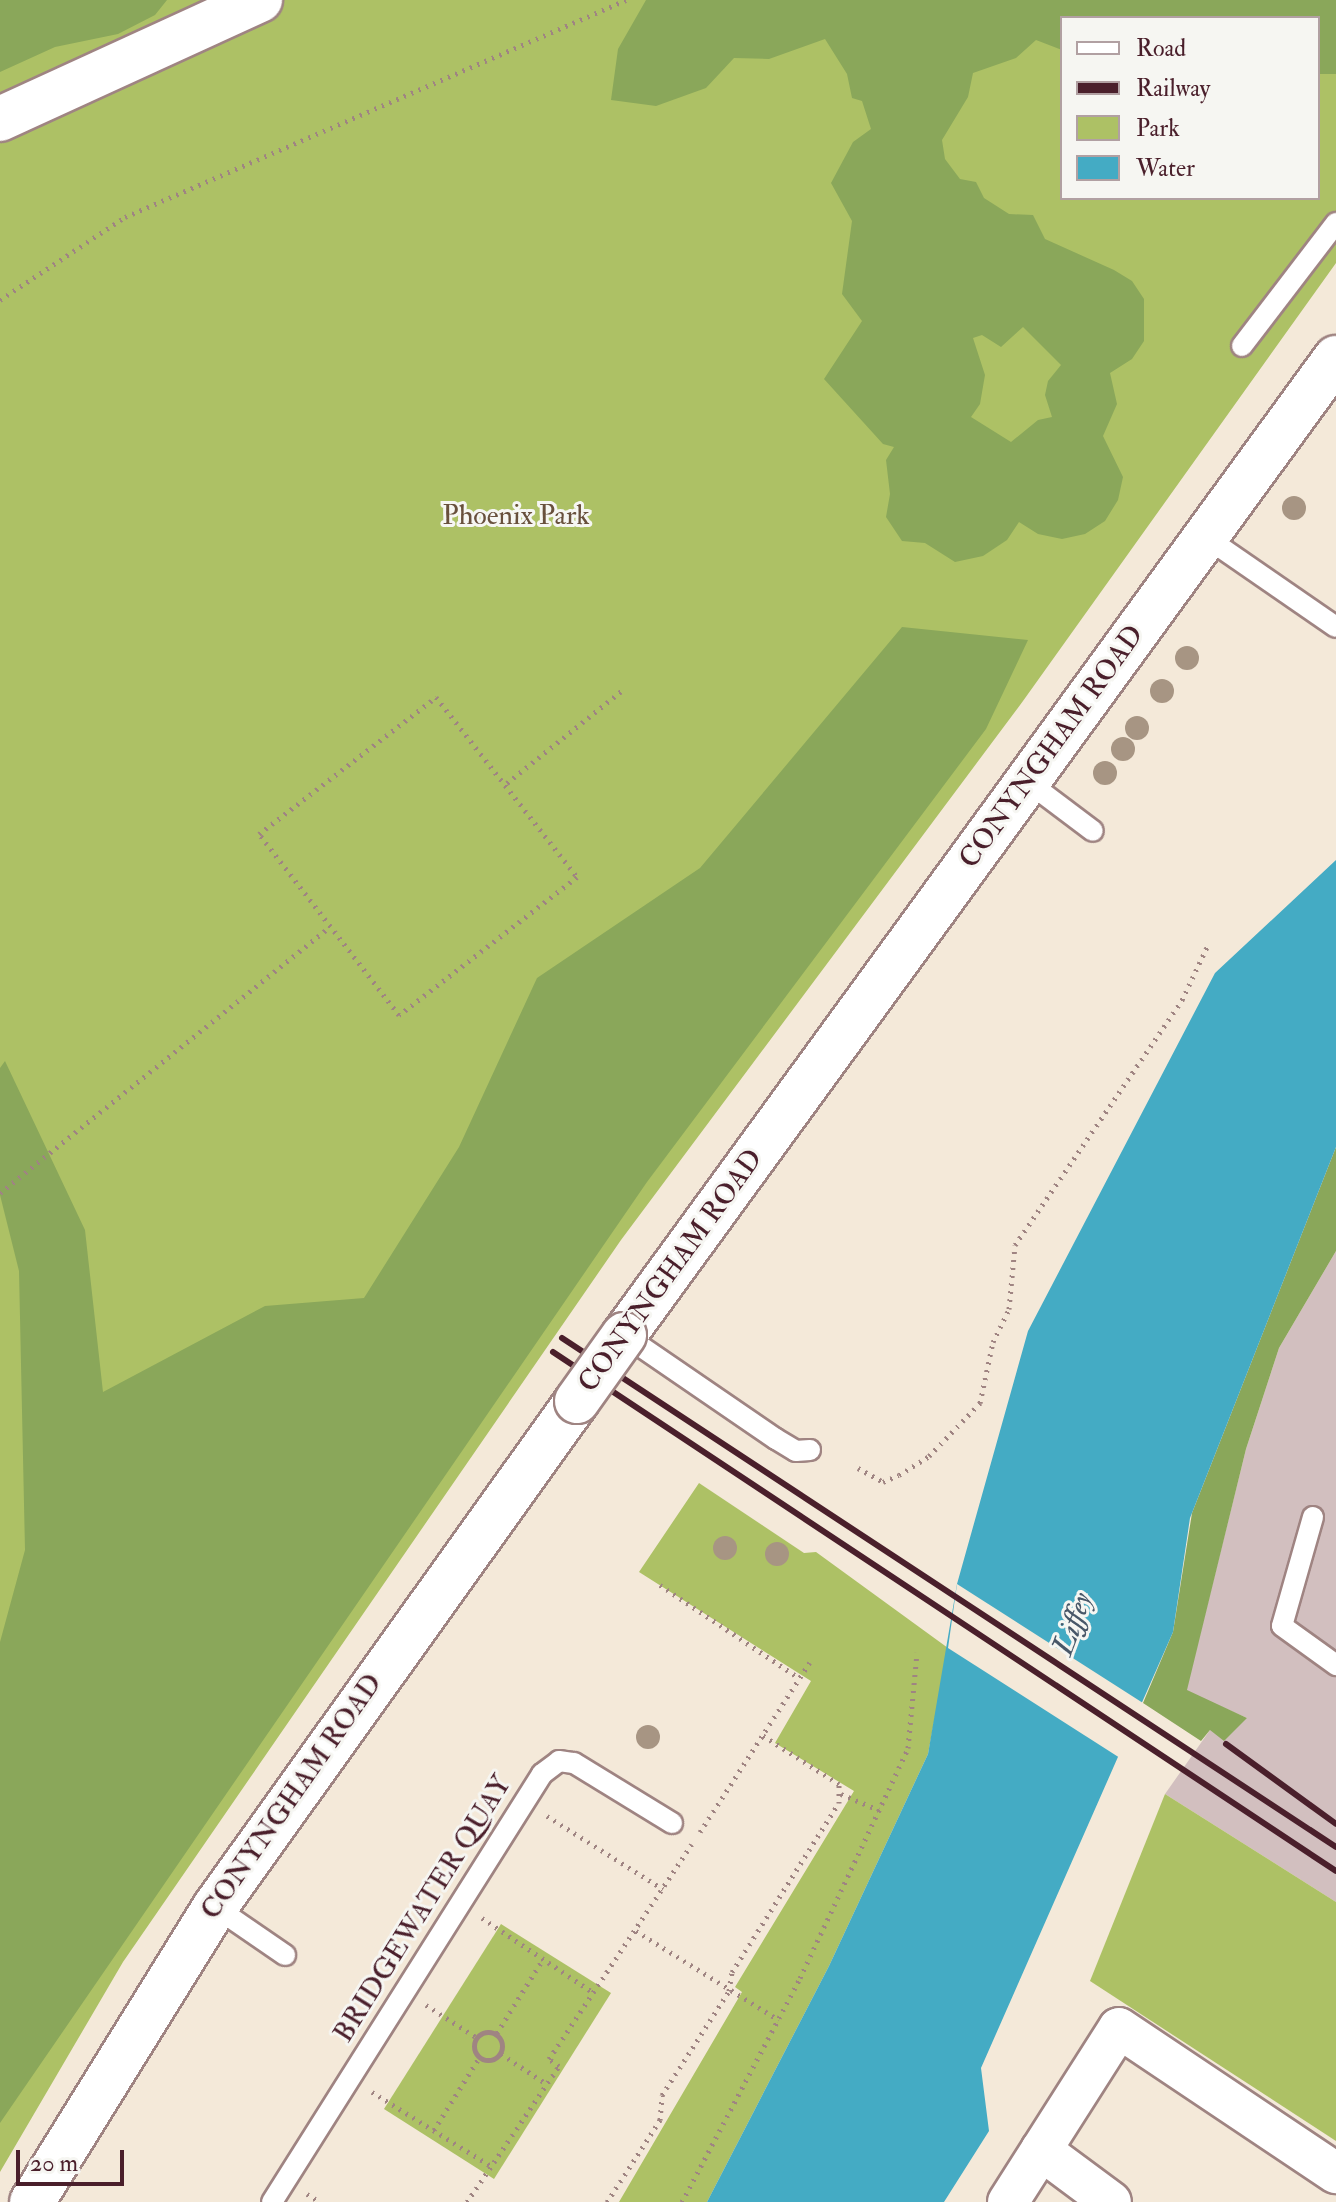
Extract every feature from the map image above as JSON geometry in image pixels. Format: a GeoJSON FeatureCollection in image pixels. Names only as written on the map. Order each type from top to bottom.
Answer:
{"type":"FeatureCollection","features":[{"type":"Feature","properties":{"kind":"main road"},"geometry":{"type":"LineString","coordinates":[[0,119],[260,0]]}},
{"type":"Feature","properties":{"kind":"main road","name":"CONYNGHAM ROAD"},"geometry":{"type":"LineString","coordinates":[[32,2202],[215,1907],[624,1335],[1336,358]]}},
{"type":"Feature","properties":{"kind":"street"},"geometry":{"type":"LineString","coordinates":[[1008,2202],[1119,2028],[1336,2173]]}},
{"type":"Feature","properties":{"kind":"street"},"geometry":{"type":"LineString","coordinates":[[1041,2150],[1111,2202]]}},
{"type":"Feature","properties":{"kind":"lane"},"geometry":{"type":"LineString","coordinates":[[1242,346],[1336,223]]}},
{"type":"Feature","properties":{"kind":"lane"},"geometry":{"type":"LineString","coordinates":[[1204,536],[1336,627]]}},
{"type":"Feature","properties":{"kind":"lane"},"geometry":{"type":"LineString","coordinates":[[1028,782],[1093,831]]}},
{"type":"Feature","properties":{"kind":"lane"},"geometry":{"type":"LineString","coordinates":[[624,1335],[776,1439],[796,1451],[810,1450]]}},
{"type":"Feature","properties":{"kind":"lane"},"geometry":{"type":"LineString","coordinates":[[1313,1517],[1282,1626],[1336,1665]]}},
{"type":"Feature","properties":{"kind":"lane","name":"BRIDGEWATER QUAY"},"geometry":{"type":"LineString","coordinates":[[272,2202],[542,1774],[559,1761],[574,1763],[672,1823]]}},
{"type":"Feature","properties":{"kind":"lane"},"geometry":{"type":"LineString","coordinates":[[215,1907],[285,1955]]}},
{"type":"Feature","properties":{"kind":"path"},"geometry":{"type":"LineString","coordinates":[[0,300],[125,217],[626,0]]}},
{"type":"Feature","properties":{"kind":"path"},"geometry":{"type":"LineString","coordinates":[[507,783],[624,689]]}},
{"type":"Feature","properties":{"kind":"path"},"geometry":{"type":"LineString","coordinates":[[436,697],[507,783],[577,877],[399,1015],[329,928],[259,834],[436,697]]}},
{"type":"Feature","properties":{"kind":"path"},"geometry":{"type":"LineString","coordinates":[[0,1193],[329,928]]}},
{"type":"Feature","properties":{"kind":"path"},"geometry":{"type":"LineString","coordinates":[[858,1468],[883,1482],[899,1475],[929,1456],[980,1403],[993,1342],[1009,1309],[1015,1245],[1182,1000],[1209,943]]}},
{"type":"Feature","properties":{"kind":"path"},"geometry":{"type":"LineString","coordinates":[[660,1585],[799,1678]]}},
{"type":"Feature","properties":{"kind":"path"},"geometry":{"type":"LineString","coordinates":[[682,2202],[779,2020],[908,1748],[917,1652]]}},
{"type":"Feature","properties":{"kind":"path"},"geometry":{"type":"LineString","coordinates":[[467,2202],[559,2066],[549,2059],[810,1662]]}},
{"type":"Feature","properties":{"kind":"path"},"geometry":{"type":"LineString","coordinates":[[607,2202],[660,2120],[662,2095],[729,1991],[732,1972],[841,1794],[839,1784],[762,1735]]}},
{"type":"Feature","properties":{"kind":"path"},"geometry":{"type":"LineString","coordinates":[[841,1794],[879,1810]]}},
{"type":"Feature","properties":{"kind":"path"},"geometry":{"type":"LineString","coordinates":[[538,1810],[663,1889]]}},
{"type":"Feature","properties":{"kind":"path"},"geometry":{"type":"LineString","coordinates":[[476,1914],[594,1993]]}},
{"type":"Feature","properties":{"kind":"path"},"geometry":{"type":"LineString","coordinates":[[636,1931],[779,2020]]}},
{"type":"Feature","properties":{"kind":"path"},"geometry":{"type":"LineString","coordinates":[[497,2033],[543,1959]]}},
{"type":"Feature","properties":{"kind":"path"},"geometry":{"type":"LineString","coordinates":[[404,1991],[476,2037]]}},
{"type":"Feature","properties":{"kind":"path"},"geometry":{"type":"LineString","coordinates":[[486,2031],[497,2033],[503,2043],[501,2054],[491,2061],[479,2058],[474,2048],[476,2037],[486,2031]]}},
{"type":"Feature","properties":{"kind":"path"},"geometry":{"type":"LineString","coordinates":[[501,2054],[547,2084]]}},
{"type":"Feature","properties":{"kind":"path"},"geometry":{"type":"LineString","coordinates":[[434,2130],[479,2058]]}},
{"type":"Feature","properties":{"kind":"path"},"geometry":{"type":"LineString","coordinates":[[362,2103],[370,2091],[491,2166]]}},
{"type":"Feature","properties":{"kind":"path"},"geometry":{"type":"LineString","coordinates":[[314,2179],[305,2193],[320,2202]]}},
{"type":"Feature","properties":{"kind":"shaded area"},"geometry":{"type":"Polygon","coordinates":[[[1336,1251],[1336,1902],[1165,1794],[1210,1730],[1247,1718],[1186,1691],[1246,1449],[1279,1348],[1336,1251]]]}},
{"type":"Feature","properties":{"kind":"green space","name":"Phoenix Park"},"geometry":{"type":"Polygon","coordinates":[[[0,0],[1336,0],[1336,263],[1023,701],[621,1240],[123,1962],[0,2172],[0,0]]]}},
{"type":"Feature","properties":{"kind":"green space"},"geometry":{"type":"Polygon","coordinates":[[[0,0],[167,0],[155,15],[118,34],[55,47],[0,72],[0,0]]]}},
{"type":"Feature","properties":{"kind":"green space"},"geometry":{"type":"Polygon","coordinates":[[[646,0],[1336,0],[1336,74],[1320,74],[1320,16],[1060,16],[1060,49],[1036,40],[1016,58],[973,73],[968,97],[942,140],[945,159],[960,179],[976,182],[984,198],[1009,214],[1033,215],[1045,239],[1132,281],[1144,299],[1144,341],[1132,359],[1110,373],[1117,404],[1103,436],[1123,477],[1118,500],[1105,521],[1085,534],[1062,539],[1038,534],[1019,522],[1007,540],[983,556],[955,562],[925,543],[902,541],[886,517],[890,494],[886,460],[894,447],[883,444],[824,379],[862,321],[842,294],[852,221],[831,183],[853,142],[871,129],[862,101],[852,98],[847,74],[825,39],[769,59],[734,58],[706,88],[656,106],[611,100],[618,49],[646,0]],[[1023,327],[1001,347],[982,335],[973,338],[985,375],[980,404],[971,417],[1011,442],[1038,420],[1052,417],[1045,395],[1048,381],[1061,365],[1023,327]]]}},
{"type":"Feature","properties":{"kind":"green space"},"geometry":{"type":"Polygon","coordinates":[[[902,627],[1028,640],[986,729],[647,1182],[0,2123],[0,1642],[25,1550],[19,1271],[0,1195],[0,1068],[5,1061],[85,1230],[103,1392],[265,1306],[364,1298],[459,1147],[537,978],[700,868],[902,627]]]}},
{"type":"Feature","properties":{"kind":"green space"},"geometry":{"type":"Polygon","coordinates":[[[1336,1147],[1336,1251],[1279,1348],[1246,1449],[1187,1690],[1247,1718],[1224,1741],[1210,1730],[1201,1741],[1143,1703],[1173,1632],[1192,1513],[1336,1147]]]}},
{"type":"Feature","properties":{"kind":"green space"},"geometry":{"type":"Polygon","coordinates":[[[699,1483],[804,1553],[816,1552],[948,1648],[928,1754],[829,1966],[707,2202],[619,2202],[742,1992],[735,1987],[854,1791],[775,1743],[811,1681],[639,1572],[699,1483]]]}},
{"type":"Feature","properties":{"kind":"green space"},"geometry":{"type":"Polygon","coordinates":[[[1165,1794],[1336,1902],[1336,2141],[1090,1981],[1165,1794]]]}},
{"type":"Feature","properties":{"kind":"green space"},"geometry":{"type":"Polygon","coordinates":[[[501,1924],[611,1993],[494,2179],[384,2109],[501,1924]]]}},
{"type":"Feature","properties":{"kind":"water","name":"Liffey"},"geometry":{"type":"Polygon","coordinates":[[[1336,860],[1336,1147],[1190,1518],[1173,1632],[981,2068],[989,2131],[944,2202],[707,2202],[829,1966],[928,1754],[957,1584],[1028,1331],[1215,973],[1336,860]]]}},
{"type":"Feature","properties":{"kind":"pier"},"geometry":{"type":"Polygon","coordinates":[[[957,1584],[1143,1703],[1120,1758],[948,1648],[957,1584]]]}},
{"type":"Feature","properties":{"kind":"railway"},"geometry":{"type":"LineString","coordinates":[[562,1338],[1336,1847]]}},
{"type":"Feature","properties":{"kind":"railway"},"geometry":{"type":"LineString","coordinates":[[553,1352],[1336,1871]]}},
{"type":"Feature","properties":{"kind":"railway"},"geometry":{"type":"LineString","coordinates":[[1226,1744],[1336,1824]]}}]}
